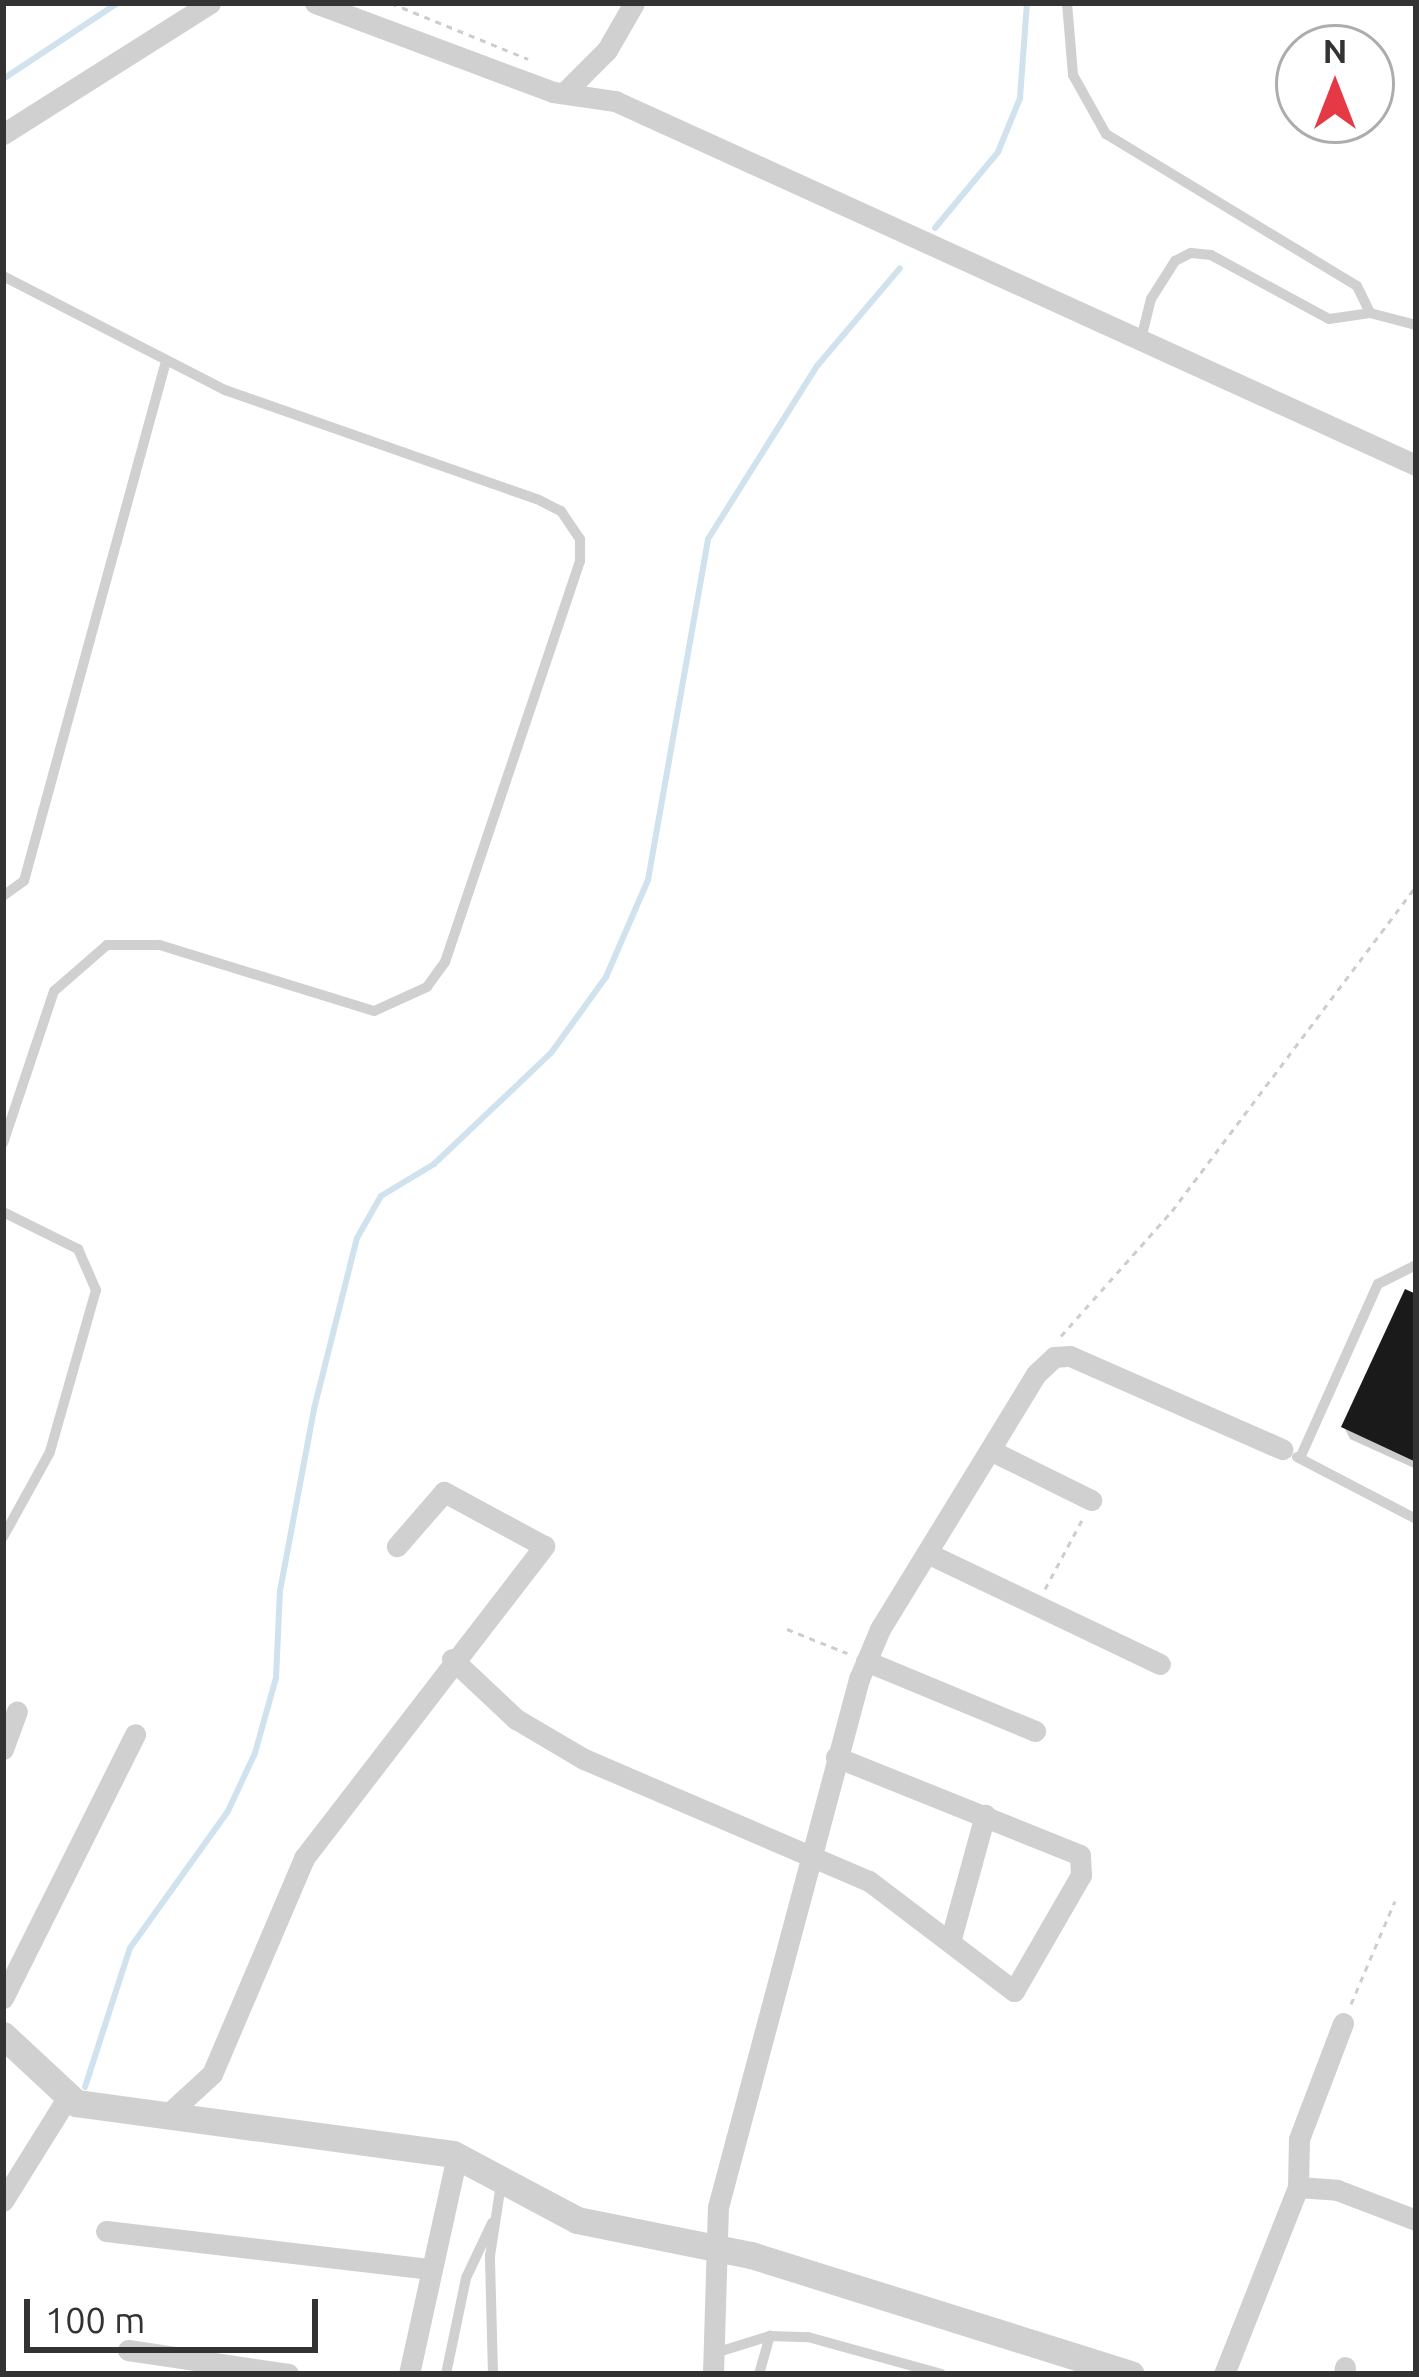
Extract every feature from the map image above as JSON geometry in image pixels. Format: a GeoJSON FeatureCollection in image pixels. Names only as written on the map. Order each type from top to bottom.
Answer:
{"type":"FeatureCollection","features":[{"type":"Feature","properties":{"kind":"street"},"geometry":{"type":"LineString","coordinates":[[3,134],[210,3]]}},
{"type":"Feature","properties":{"kind":"street"},"geometry":{"type":"LineString","coordinates":[[315,3],[444,56],[565,92],[615,101],[1139,346],[1416,465]]}},
{"type":"Feature","properties":{"kind":"street"},"geometry":{"type":"LineString","coordinates":[[565,92],[607,50],[634,3]]}},
{"type":"Feature","properties":{"kind":"street"},"geometry":{"type":"LineString","coordinates":[[714,2364],[718,2207],[836,1757],[866,1661],[990,1450],[1054,1357],[1093,1362],[1291,1454]]}},
{"type":"Feature","properties":{"kind":"street"},"geometry":{"type":"LineString","coordinates":[[990,1450],[1091,1500]]}},
{"type":"Feature","properties":{"kind":"street"},"geometry":{"type":"LineString","coordinates":[[165,2117],[212,2074],[304,1858],[452,1659],[544,1546],[444,1492],[397,1546]]}},
{"type":"Feature","properties":{"kind":"street"},"geometry":{"type":"LineString","coordinates":[[927,1553],[1160,1664]]}},
{"type":"Feature","properties":{"kind":"street"},"geometry":{"type":"LineString","coordinates":[[452,1659],[516,1719],[584,1759],[739,1832],[843,1868],[950,1942],[999,1987],[1014,1991],[1085,1862],[985,1815],[836,1757]]}},
{"type":"Feature","properties":{"kind":"street"},"geometry":{"type":"LineString","coordinates":[[866,1661],[1035,1731]]}},
{"type":"Feature","properties":{"kind":"street"},"geometry":{"type":"LineString","coordinates":[[3,1749],[17,1711]]}},
{"type":"Feature","properties":{"kind":"street"},"geometry":{"type":"LineString","coordinates":[[3,1998],[135,1734]]}},
{"type":"Feature","properties":{"kind":"street"},"geometry":{"type":"LineString","coordinates":[[950,1942],[985,1815]]}},
{"type":"Feature","properties":{"kind":"street"},"geometry":{"type":"LineString","coordinates":[[803,1884],[843,1868]]}},
{"type":"Feature","properties":{"kind":"street"},"geometry":{"type":"LineString","coordinates":[[1224,2374],[1298,2188],[1299,2139],[1342,2023]]}},
{"type":"Feature","properties":{"kind":"street"},"geometry":{"type":"LineString","coordinates":[[3,2035],[67,2098],[104,2111],[457,2156],[577,2220],[717,2249],[889,2294],[1131,2374]]}},
{"type":"Feature","properties":{"kind":"street"},"geometry":{"type":"LineString","coordinates":[[3,2201],[67,2098]]}},
{"type":"Feature","properties":{"kind":"street"},"geometry":{"type":"LineString","coordinates":[[409,2374],[457,2156]]}},
{"type":"Feature","properties":{"kind":"street"},"geometry":{"type":"LineString","coordinates":[[1298,2188],[1337,2190],[1416,2220]]}},
{"type":"Feature","properties":{"kind":"street"},"geometry":{"type":"LineString","coordinates":[[106,2231],[431,2269]]}},
{"type":"Feature","properties":{"kind":"street"},"geometry":{"type":"LineString","coordinates":[[128,2350],[288,2374]]}},
{"type":"Feature","properties":{"kind":"lane"},"geometry":{"type":"LineString","coordinates":[[1066,3],[1073,75],[1106,134],[1357,286],[1370,313]]}},
{"type":"Feature","properties":{"kind":"lane"},"geometry":{"type":"LineString","coordinates":[[1139,346],[1150,299],[1175,261],[1191,254],[1211,255],[1329,320],[1370,313],[1416,325]]}},
{"type":"Feature","properties":{"kind":"lane"},"geometry":{"type":"LineString","coordinates":[[3,276],[165,364],[549,505],[574,524],[580,561],[445,962],[427,987],[374,1012],[159,945],[107,945],[54,991],[3,1143]]}},
{"type":"Feature","properties":{"kind":"lane"},"geometry":{"type":"LineString","coordinates":[[3,896],[24,881],[165,364]]}},
{"type":"Feature","properties":{"kind":"lane"},"geometry":{"type":"LineString","coordinates":[[3,1212],[78,1249],[96,1290],[50,1452],[3,1537]]}},
{"type":"Feature","properties":{"kind":"lane"},"geometry":{"type":"LineString","coordinates":[[1416,1265],[1378,1284],[1291,1454],[1416,1519]]}},
{"type":"Feature","properties":{"kind":"lane"},"geometry":{"type":"LineString","coordinates":[[493,2374],[496,2215],[502,2181]]}},
{"type":"Feature","properties":{"kind":"lane"},"geometry":{"type":"LineString","coordinates":[[446,2374],[466,2278],[496,2215]]}},
{"type":"Feature","properties":{"kind":"lane"},"geometry":{"type":"LineString","coordinates":[[714,2364],[770,2336],[808,2337],[941,2374]]}},
{"type":"Feature","properties":{"kind":"lane"},"geometry":{"type":"LineString","coordinates":[[759,2374],[770,2336]]}},
{"type":"Feature","properties":{"kind":"path"},"geometry":{"type":"LineString","coordinates":[[391,3],[539,64]]}},
{"type":"Feature","properties":{"kind":"path"},"geometry":{"type":"LineString","coordinates":[[1054,1357],[1073,1319],[1172,1210],[1416,886]]}},
{"type":"Feature","properties":{"kind":"path"},"geometry":{"type":"LineString","coordinates":[[1036,1605],[1091,1500]]}},
{"type":"Feature","properties":{"kind":"path"},"geometry":{"type":"LineString","coordinates":[[787,1629],[866,1661]]}},
{"type":"Feature","properties":{"kind":"path"},"geometry":{"type":"LineString","coordinates":[[1342,2023],[1395,1901]]}},
{"type":"Feature","properties":{"kind":"building"},"geometry":{"type":"Polygon","coordinates":[[[1405,1289],[1416,1294],[1416,1462],[1341,1427],[1405,1289]]]}},
{"type":"Feature","properties":{"kind":"waterway"},"geometry":{"type":"LineString","coordinates":[[3,79],[118,3]]}},
{"type":"Feature","properties":{"kind":"waterway"},"geometry":{"type":"LineString","coordinates":[[935,228],[998,152],[1020,98],[1027,3]]}},
{"type":"Feature","properties":{"kind":"waterway"},"geometry":{"type":"LineString","coordinates":[[85,2087],[130,1948],[228,1811],[255,1753],[276,1678],[280,1591],[314,1409],[357,1238],[381,1196],[434,1164],[551,1053],[606,977],[648,880],[708,539],[817,366],[900,268]]}}]}
